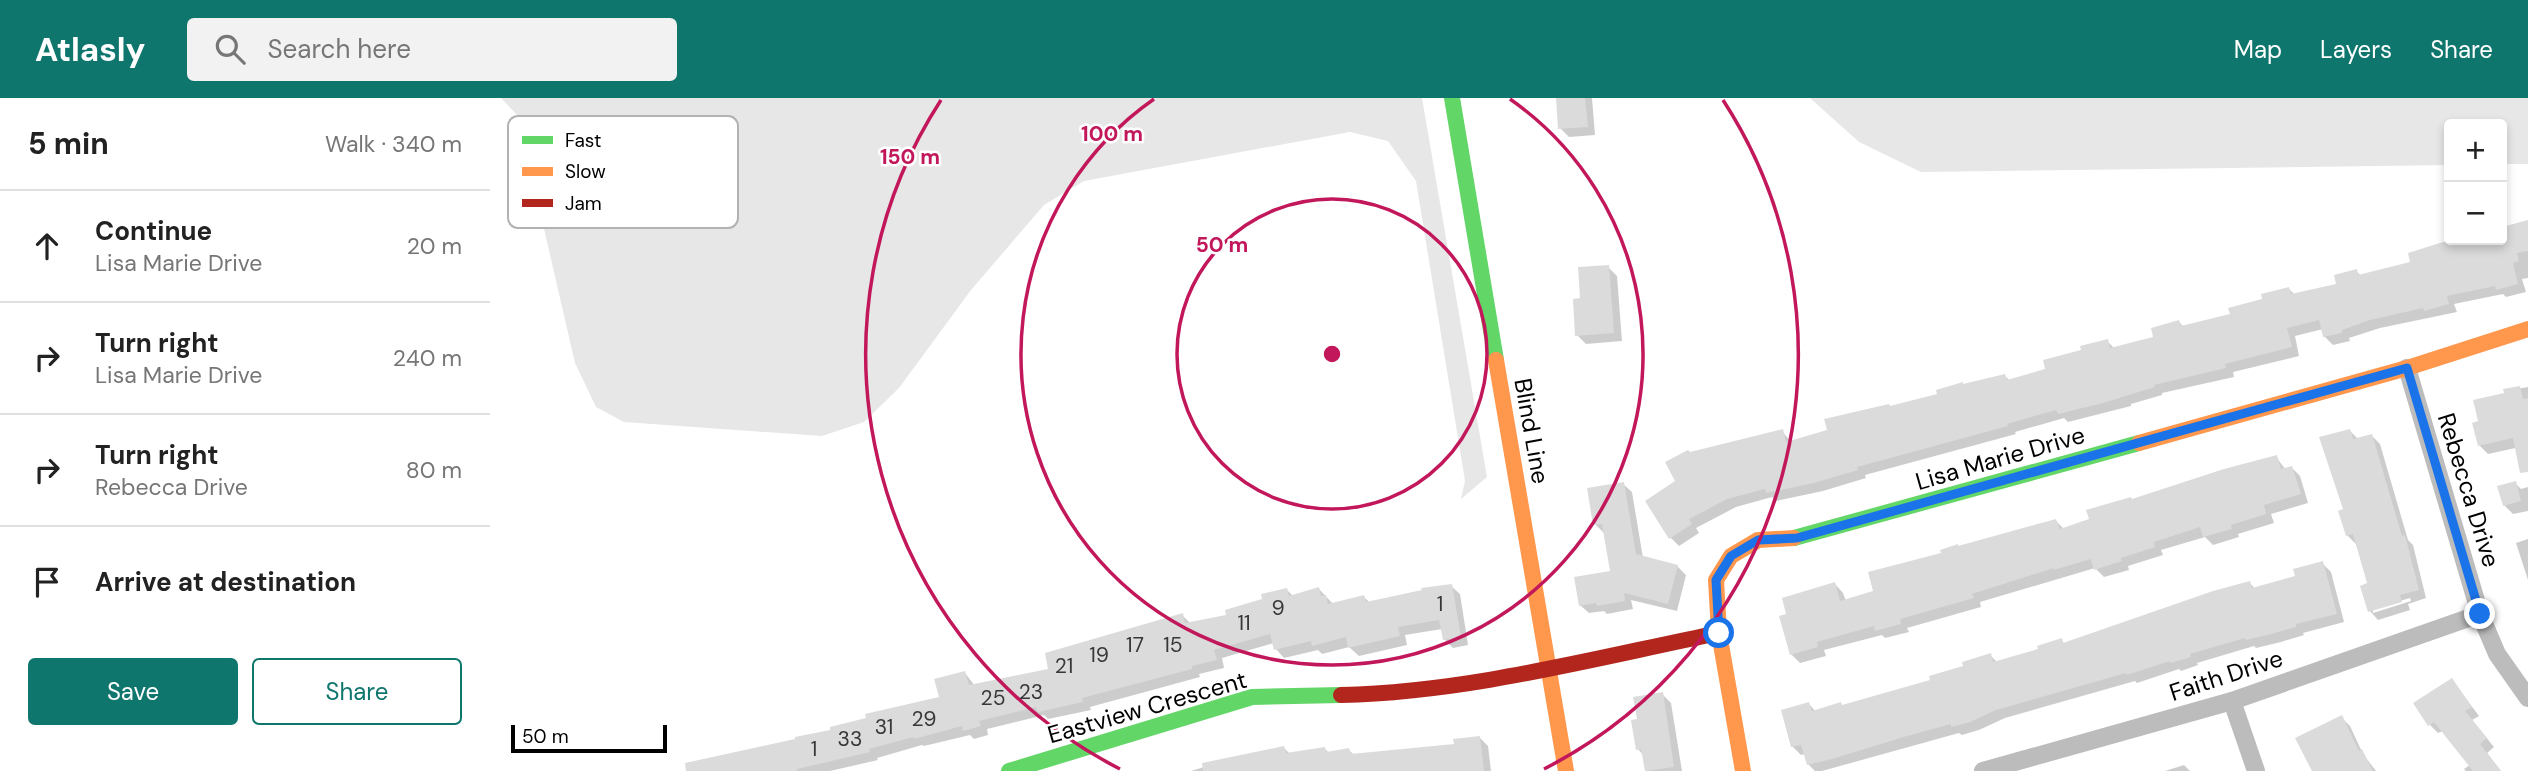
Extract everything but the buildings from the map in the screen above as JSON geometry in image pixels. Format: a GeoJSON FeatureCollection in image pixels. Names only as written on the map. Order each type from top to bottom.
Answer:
{"type":"FeatureCollection","features":[{"type":"Feature","properties":{"kind":"street","name":"Blind Line"},"geometry":{"type":"LineString","coordinates":[[1452,98],[1566,771]]}},
{"type":"Feature","properties":{"kind":"street","name":"Lisa Marie Drive"},"geometry":{"type":"LineString","coordinates":[[1719,633],[1716,580],[1731,556],[1758,540],[1797,538],[2407,368],[2528,328]]}},
{"type":"Feature","properties":{"kind":"street","name":"Rebecca Drive"},"geometry":{"type":"LineString","coordinates":[[2407,368],[2480,614],[2497,654],[2528,698]]}},
{"type":"Feature","properties":{"kind":"street","name":"Faith Drive"},"geometry":{"type":"LineString","coordinates":[[1983,771],[2232,701],[2480,614]]}},
{"type":"Feature","properties":{"kind":"street"},"geometry":{"type":"LineString","coordinates":[[1549,666],[1719,633],[1743,771]]}},
{"type":"Feature","properties":{"kind":"street","name":"Eastview Crescent"},"geometry":{"type":"LineString","coordinates":[[1009,771],[1252,697],[1377,694],[1464,684],[1549,666]]}},
{"type":"Feature","properties":{"kind":"street"},"geometry":{"type":"LineString","coordinates":[[2232,701],[2256,771]]}},
{"type":"Feature","properties":{"kind":"shaded area"},"geometry":{"type":"Polygon","coordinates":[[[501,98],[1422,98],[1487,477],[1461,499],[1465,481],[1416,181],[1388,141],[1350,132],[1084,181],[1044,205],[971,290],[899,388],[864,422],[822,436],[624,422],[596,407],[575,363],[544,228],[738,228],[738,116],[518,116],[501,98]]]}},
{"type":"Feature","properties":{"kind":"shaded area"},"geometry":{"type":"Polygon","coordinates":[[[1810,98],[2528,98],[2528,164],[2507,164],[2507,119],[2444,119],[2444,165],[1921,172],[1859,142],[1810,98]]]}},
{"type":"Feature","properties":{"kind":"traffic: fast"},"geometry":{"type":"LineString","coordinates":[[1452,98],[1496,360]]}},
{"type":"Feature","properties":{"kind":"traffic: fast"},"geometry":{"type":"LineString","coordinates":[[1794,538],[2139,443]]}},
{"type":"Feature","properties":{"kind":"traffic: fast"},"geometry":{"type":"LineString","coordinates":[[1009,771],[1252,697],[1341,695]]}},
{"type":"Feature","properties":{"kind":"traffic: slow"},"geometry":{"type":"LineString","coordinates":[[2139,443],[2407,368],[2528,329]]}},
{"type":"Feature","properties":{"kind":"traffic: slow"},"geometry":{"type":"LineString","coordinates":[[1496,360],[1566,771]]}},
{"type":"Feature","properties":{"kind":"traffic: slow"},"geometry":{"type":"LineString","coordinates":[[1743,771],[1719,633],[1716,580],[1731,556],[1758,540],[1794,538]]}},
{"type":"Feature","properties":{"kind":"traffic: jam"},"geometry":{"type":"LineString","coordinates":[[1341,695],[1437,688],[1484,681],[1719,633]]}},
{"type":"Feature","properties":{"kind":"route"},"geometry":{"type":"LineString","coordinates":[[1719,633],[1716,580],[1731,556],[1758,540],[1797,538],[2407,368],[2480,614]]}}]}
